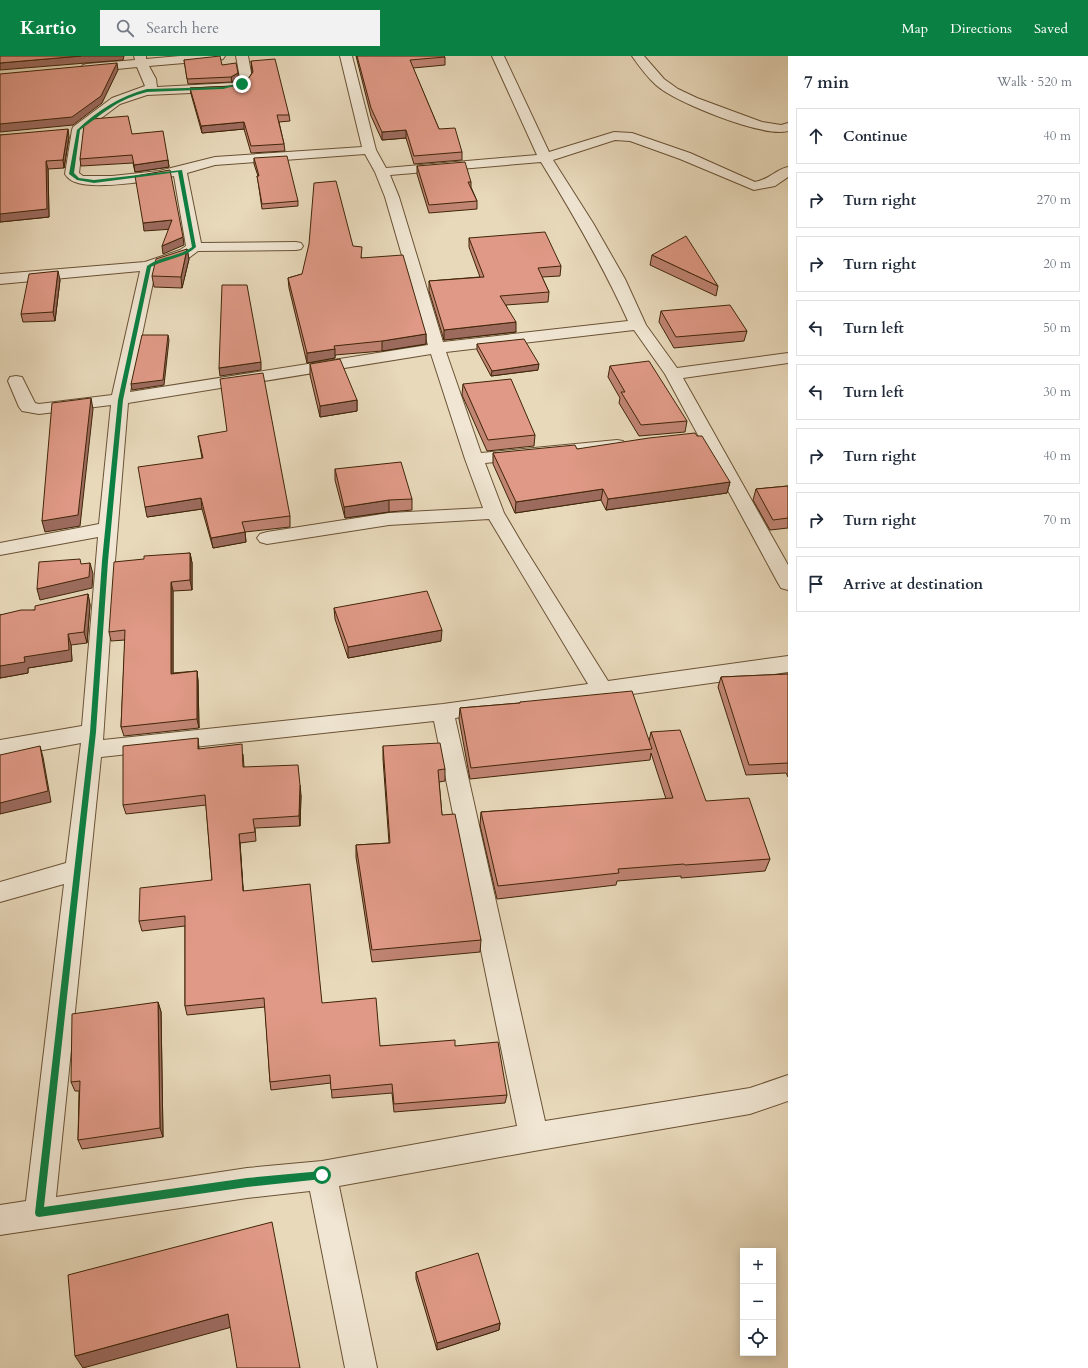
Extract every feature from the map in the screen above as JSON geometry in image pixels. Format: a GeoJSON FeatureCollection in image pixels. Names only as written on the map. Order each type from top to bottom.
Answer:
{"type":"FeatureCollection","features":[{"type":"Feature","properties":{"kind":"street"},"geometry":{"type":"LineString","coordinates":[[78,69],[141,60],[219,56]]}},
{"type":"Feature","properties":{"kind":"street"},"geometry":{"type":"LineString","coordinates":[[63,131],[78,130],[126,96],[147,90],[234,87],[242,84],[246,78],[242,56]]}},
{"type":"Feature","properties":{"kind":"street"},"geometry":{"type":"LineString","coordinates":[[346,56],[369,150],[382,172],[392,197],[437,348],[474,460],[495,513],[514,548],[603,691]]}},
{"type":"Feature","properties":{"kind":"street"},"geometry":{"type":"LineString","coordinates":[[498,56],[545,158],[589,229],[617,279],[638,325],[673,374],[698,436],[788,582]]}},
{"type":"Feature","properties":{"kind":"street"},"geometry":{"type":"LineString","coordinates":[[638,56],[660,82],[674,92],[693,101],[760,126],[781,129],[788,128]]}},
{"type":"Feature","properties":{"kind":"street"},"geometry":{"type":"LineString","coordinates":[[141,60],[151,83],[151,87],[147,90]]}},
{"type":"Feature","properties":{"kind":"street"},"geometry":{"type":"LineString","coordinates":[[78,130],[72,174],[78,179],[94,182],[158,174],[180,170],[200,163],[215,161],[369,150]]}},
{"type":"Feature","properties":{"kind":"street"},"geometry":{"type":"LineString","coordinates":[[382,172],[545,158],[614,136],[622,135],[632,137],[685,156],[754,186],[770,182],[788,171]]}},
{"type":"Feature","properties":{"kind":"street"},"geometry":{"type":"LineString","coordinates":[[180,170],[194,247]]}},
{"type":"Feature","properties":{"kind":"street"},"geometry":{"type":"LineString","coordinates":[[0,279],[149,266],[156,262],[188,252],[194,247],[296,246]]}},
{"type":"Feature","properties":{"kind":"street"},"geometry":{"type":"LineString","coordinates":[[39,1213],[92,741],[108,529],[120,400],[149,266]]}},
{"type":"Feature","properties":{"kind":"street"},"geometry":{"type":"LineString","coordinates":[[16,381],[28,407],[33,409],[120,400],[437,348],[638,325]]}},
{"type":"Feature","properties":{"kind":"street"},"geometry":{"type":"LineString","coordinates":[[673,374],[788,358]]}},
{"type":"Feature","properties":{"kind":"street"},"geometry":{"type":"LineString","coordinates":[[474,460],[636,443]]}},
{"type":"Feature","properties":{"kind":"street"},"geometry":{"type":"LineString","coordinates":[[267,538],[389,519],[495,513]]}},
{"type":"Feature","properties":{"kind":"street"},"geometry":{"type":"LineString","coordinates":[[0,549],[108,529]]}},
{"type":"Feature","properties":{"kind":"street"},"geometry":{"type":"LineString","coordinates":[[81,599],[103,594]]}},
{"type":"Feature","properties":{"kind":"street"},"geometry":{"type":"LineString","coordinates":[[0,749],[443,712],[603,691],[788,664]]}},
{"type":"Feature","properties":{"kind":"street"},"geometry":{"type":"LineString","coordinates":[[443,712],[534,1137]]}},
{"type":"Feature","properties":{"kind":"street"},"geometry":{"type":"LineString","coordinates":[[0,892],[78,870]]}},
{"type":"Feature","properties":{"kind":"street"},"geometry":{"type":"LineString","coordinates":[[0,1220],[247,1183],[322,1175],[750,1100],[788,1088]]}},
{"type":"Feature","properties":{"kind":"street"},"geometry":{"type":"LineString","coordinates":[[322,1175],[361,1368]]}},
{"type":"Feature","properties":{"kind":"building"},"geometry":{"type":"Polygon","coordinates":[[[0,56],[81,56],[0,63],[0,56]]]}},
{"type":"Feature","properties":{"kind":"building"},"geometry":{"type":"Polygon","coordinates":[[[220,56],[222,65],[236,63],[238,73],[231,77],[187,79],[184,60],[220,56]]]}},
{"type":"Feature","properties":{"kind":"building"},"geometry":{"type":"Polygon","coordinates":[[[357,56],[444,56],[445,57],[410,60],[439,129],[455,128],[462,152],[414,156],[406,130],[382,132],[371,108],[357,56]]]}},
{"type":"Feature","properties":{"kind":"building"},"geometry":{"type":"Polygon","coordinates":[[[275,59],[289,115],[277,115],[284,144],[251,146],[244,122],[201,126],[190,88],[233,86],[246,82],[253,72],[251,61],[275,59]]]}},
{"type":"Feature","properties":{"kind":"building"},"geometry":{"type":"Polygon","coordinates":[[[117,63],[101,96],[72,117],[0,124],[0,74],[117,63]]]}},
{"type":"Feature","properties":{"kind":"building"},"geometry":{"type":"Polygon","coordinates":[[[128,116],[132,134],[163,131],[168,160],[134,165],[132,155],[80,159],[84,125],[92,119],[128,116]]]}},
{"type":"Feature","properties":{"kind":"building"},"geometry":{"type":"Polygon","coordinates":[[[68,129],[63,160],[46,161],[47,209],[0,214],[0,135],[68,129]]]}},
{"type":"Feature","properties":{"kind":"building"},"geometry":{"type":"Polygon","coordinates":[[[287,156],[298,201],[262,204],[257,176],[259,176],[254,158],[287,156]]]}},
{"type":"Feature","properties":{"kind":"building"},"geometry":{"type":"Polygon","coordinates":[[[465,162],[471,182],[468,182],[477,201],[429,205],[417,166],[465,162]]]}},
{"type":"Feature","properties":{"kind":"building"},"geometry":{"type":"Polygon","coordinates":[[[170,170],[183,237],[162,246],[172,220],[143,223],[135,176],[170,170]]]}},
{"type":"Feature","properties":{"kind":"building"},"geometry":{"type":"Polygon","coordinates":[[[336,181],[353,246],[362,247],[361,258],[403,255],[426,334],[382,341],[334,346],[335,349],[307,353],[288,278],[302,274],[309,244],[314,183],[336,181]]]}},
{"type":"Feature","properties":{"kind":"building"},"geometry":{"type":"Polygon","coordinates":[[[545,232],[561,266],[538,268],[549,292],[500,296],[516,322],[444,330],[429,281],[484,277],[469,238],[545,232]]]}},
{"type":"Feature","properties":{"kind":"building"},"geometry":{"type":"Polygon","coordinates":[[[686,236],[718,286],[652,255],[686,236]]]}},
{"type":"Feature","properties":{"kind":"building"},"geometry":{"type":"Polygon","coordinates":[[[187,249],[181,277],[152,276],[156,259],[187,249]]]}},
{"type":"Feature","properties":{"kind":"building"},"geometry":{"type":"Polygon","coordinates":[[[58,271],[53,312],[21,314],[29,274],[58,271]]]}},
{"type":"Feature","properties":{"kind":"building"},"geometry":{"type":"Polygon","coordinates":[[[222,285],[247,285],[261,362],[219,368],[222,285]]]}},
{"type":"Feature","properties":{"kind":"building"},"geometry":{"type":"Polygon","coordinates":[[[730,305],[747,331],[676,337],[661,311],[730,305]]]}},
{"type":"Feature","properties":{"kind":"building"},"geometry":{"type":"Polygon","coordinates":[[[142,335],[168,335],[163,380],[131,384],[142,335]]]}},
{"type":"Feature","properties":{"kind":"building"},"geometry":{"type":"Polygon","coordinates":[[[524,339],[539,364],[492,371],[477,344],[524,339]]]}},
{"type":"Feature","properties":{"kind":"building"},"geometry":{"type":"Polygon","coordinates":[[[340,359],[357,400],[320,406],[310,364],[340,359]]]}},
{"type":"Feature","properties":{"kind":"building"},"geometry":{"type":"Polygon","coordinates":[[[649,361],[687,421],[641,425],[621,392],[625,392],[610,366],[649,361]]]}},
{"type":"Feature","properties":{"kind":"building"},"geometry":{"type":"Polygon","coordinates":[[[263,373],[290,516],[242,522],[245,532],[211,538],[201,498],[145,507],[138,467],[203,458],[198,436],[227,431],[220,379],[263,373]]]}},
{"type":"Feature","properties":{"kind":"building"},"geometry":{"type":"Polygon","coordinates":[[[511,379],[535,435],[488,440],[463,384],[511,379]]]}},
{"type":"Feature","properties":{"kind":"building"},"geometry":{"type":"Polygon","coordinates":[[[91,398],[78,515],[42,521],[52,403],[91,398]]]}},
{"type":"Feature","properties":{"kind":"building"},"geometry":{"type":"Polygon","coordinates":[[[695,433],[697,436],[702,436],[730,482],[608,499],[603,489],[516,502],[493,453],[575,445],[577,449],[649,438],[695,433]]]}},
{"type":"Feature","properties":{"kind":"building"},"geometry":{"type":"Polygon","coordinates":[[[401,462],[412,499],[389,500],[344,507],[335,469],[401,462]]]}},
{"type":"Feature","properties":{"kind":"building"},"geometry":{"type":"Polygon","coordinates":[[[788,486],[788,518],[773,520],[756,489],[788,486]]]}},
{"type":"Feature","properties":{"kind":"building"},"geometry":{"type":"Polygon","coordinates":[[[190,553],[190,580],[171,582],[171,674],[197,671],[197,719],[121,727],[125,630],[109,632],[114,562],[144,559],[144,556],[190,553]]]}},
{"type":"Feature","properties":{"kind":"building"},"geometry":{"type":"Polygon","coordinates":[[[80,559],[81,564],[90,563],[89,577],[37,589],[39,562],[80,559]]]}},
{"type":"Feature","properties":{"kind":"building"},"geometry":{"type":"Polygon","coordinates":[[[427,591],[442,630],[348,647],[334,608],[427,591]]]}},
{"type":"Feature","properties":{"kind":"building"},"geometry":{"type":"Polygon","coordinates":[[[88,594],[84,632],[68,634],[69,650],[24,657],[25,662],[0,666],[0,615],[21,610],[35,610],[35,606],[88,594]]]}},
{"type":"Feature","properties":{"kind":"building"},"geometry":{"type":"Polygon","coordinates":[[[788,674],[788,763],[749,765],[721,677],[788,674]]]}},
{"type":"Feature","properties":{"kind":"building"},"geometry":{"type":"Polygon","coordinates":[[[632,691],[652,749],[471,768],[460,708],[632,691]]]}},
{"type":"Feature","properties":{"kind":"building"},"geometry":{"type":"Polygon","coordinates":[[[680,730],[706,801],[749,798],[770,859],[618,869],[619,873],[498,886],[481,812],[673,798],[651,732],[680,730]]]}},
{"type":"Feature","properties":{"kind":"building"},"geometry":{"type":"Polygon","coordinates":[[[198,738],[198,749],[242,744],[243,767],[298,765],[300,785],[299,816],[253,819],[255,832],[239,834],[243,891],[310,884],[322,1003],[376,998],[380,1046],[455,1040],[455,1046],[498,1042],[507,1095],[394,1104],[392,1084],[331,1090],[330,1075],[270,1082],[264,998],[185,1006],[185,916],[139,921],[140,888],[212,880],[205,795],[123,805],[123,746],[198,738]]]}},
{"type":"Feature","properties":{"kind":"building"},"geometry":{"type":"Polygon","coordinates":[[[440,743],[445,769],[438,770],[442,815],[455,814],[481,940],[372,950],[356,845],[390,843],[383,746],[440,743]]]}},
{"type":"Feature","properties":{"kind":"building"},"geometry":{"type":"Polygon","coordinates":[[[40,746],[48,791],[0,803],[0,755],[40,746]]]}},
{"type":"Feature","properties":{"kind":"building"},"geometry":{"type":"Polygon","coordinates":[[[158,1002],[160,1128],[78,1140],[80,1081],[71,1082],[72,1014],[158,1002]]]}},
{"type":"Feature","properties":{"kind":"building"},"geometry":{"type":"Polygon","coordinates":[[[272,1222],[300,1368],[237,1368],[228,1314],[75,1356],[68,1275],[272,1222]]]}},
{"type":"Feature","properties":{"kind":"building"},"geometry":{"type":"Polygon","coordinates":[[[478,1253],[500,1323],[437,1343],[416,1272],[478,1253]]]}},
{"type":"Feature","properties":{"kind":"route"},"geometry":{"type":"LineString","coordinates":[[242,84],[234,87],[223,88],[147,90],[126,96],[78,130],[72,174],[78,179],[94,182],[170,173],[180,170],[194,247],[188,252],[156,262],[149,266],[120,400],[105,561],[93,732],[39,1213],[247,1183],[322,1175]]}}]}
